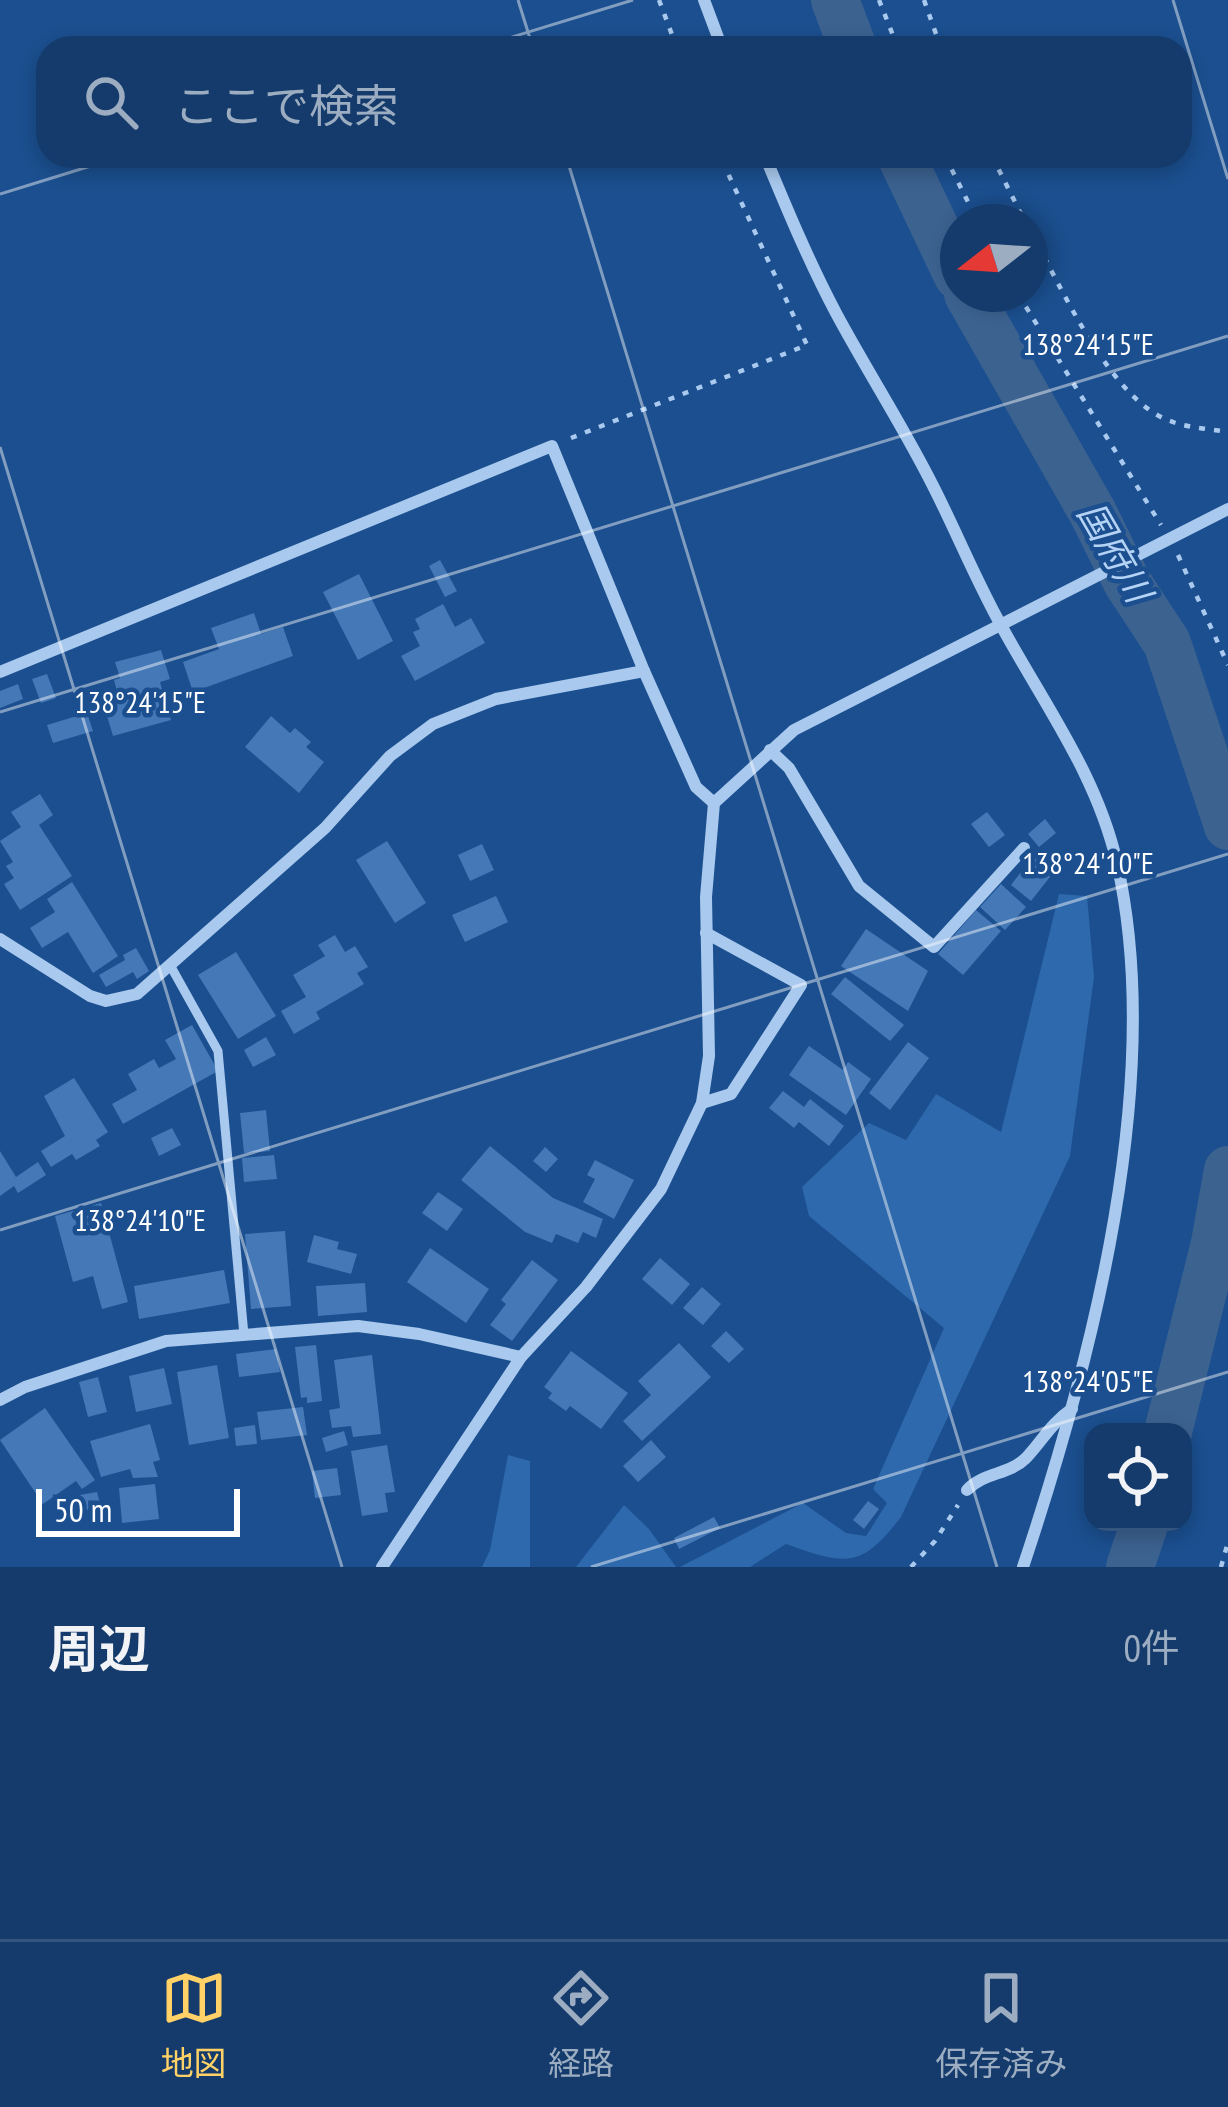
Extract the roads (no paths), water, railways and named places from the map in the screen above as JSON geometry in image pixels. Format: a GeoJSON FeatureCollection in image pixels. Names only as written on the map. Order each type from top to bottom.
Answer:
{"type":"FeatureCollection","features":[{"type":"Feature","properties":{"kind":"street"},"geometry":{"type":"LineString","coordinates":[[704,0],[718,36]]}},
{"type":"Feature","properties":{"kind":"street"},"geometry":{"type":"LineString","coordinates":[[770,168],[837,315],[929,476],[1000,625],[1081,760],[1116,859],[1128,929],[1135,1033],[1116,1206],[1073,1408],[1023,1567]]}},
{"type":"Feature","properties":{"kind":"street"},"geometry":{"type":"LineString","coordinates":[[0,672],[552,446],[696,787],[714,803]]}},
{"type":"Feature","properties":{"kind":"street"},"geometry":{"type":"LineString","coordinates":[[382,1567],[521,1358],[586,1287],[661,1189],[703,1103],[709,1056],[706,933],[714,803],[794,730],[1228,509]]}},
{"type":"Feature","properties":{"kind":"street"},"geometry":{"type":"LineString","coordinates":[[0,939],[90,996],[106,1001],[137,994],[325,828],[390,756],[434,724],[496,699],[644,671]]}},
{"type":"Feature","properties":{"kind":"street"},"geometry":{"type":"LineString","coordinates":[[770,750],[789,768],[859,886],[934,946],[1024,848]]}},
{"type":"Feature","properties":{"kind":"street"},"geometry":{"type":"LineString","coordinates":[[703,1103],[731,1094],[801,985],[706,933]]}},
{"type":"Feature","properties":{"kind":"street"},"geometry":{"type":"LineString","coordinates":[[0,1400],[25,1387],[166,1342],[244,1335],[358,1326],[419,1334],[521,1358]]}},
{"type":"Feature","properties":{"kind":"street"},"geometry":{"type":"LineString","coordinates":[[968,1490],[979,1478],[1010,1470],[1026,1458],[1050,1425],[1073,1408]]}},
{"type":"Feature","properties":{"kind":"lane"},"geometry":{"type":"LineString","coordinates":[[170,965],[218,1051],[244,1335]]}},
{"type":"Feature","properties":{"kind":"waterway","name":"国府川"},"geometry":{"type":"LineString","coordinates":[[835,0],[848,36]]}},
{"type":"Feature","properties":{"kind":"waterway","name":"国府川"},"geometry":{"type":"LineString","coordinates":[[907,168],[940,238]]}},
{"type":"Feature","properties":{"kind":"waterway","name":"国府川"},"geometry":{"type":"LineString","coordinates":[[978,312],[1127,582],[1167,643],[1228,826]]}},
{"type":"Feature","properties":{"kind":"waterway","name":"国府川"},"geometry":{"type":"LineString","coordinates":[[1170,1423],[1228,1170]]}},
{"type":"Feature","properties":{"kind":"waterway","name":"国府川"},"geometry":{"type":"LineString","coordinates":[[1130,1567],[1142,1531]]}}]}
